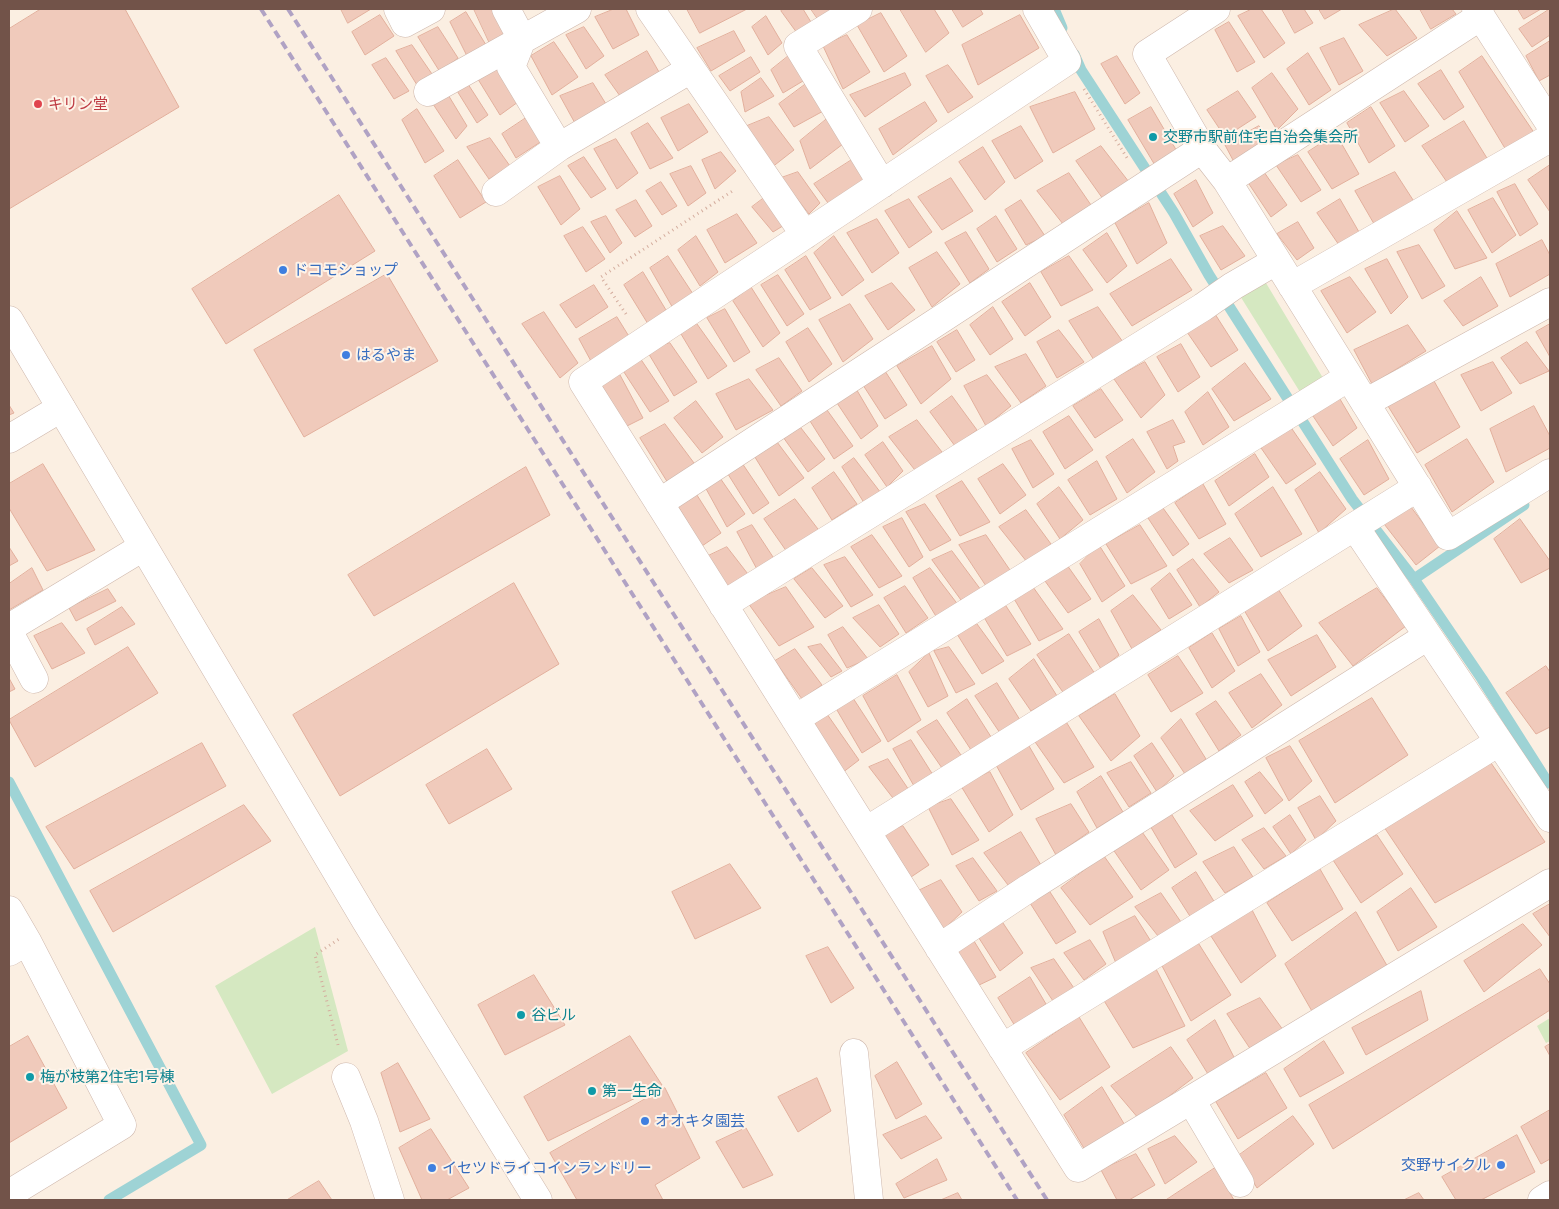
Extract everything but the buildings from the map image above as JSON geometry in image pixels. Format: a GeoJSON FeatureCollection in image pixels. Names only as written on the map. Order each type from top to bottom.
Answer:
{"type":"FeatureCollection","features":[{"type":"Feature","properties":{"kind":"street"},"geometry":{"type":"LineString","coordinates":[[398,9],[406,23],[431,9]]}},
{"type":"Feature","properties":{"kind":"street"},"geometry":{"type":"LineString","coordinates":[[506,9],[522,39],[511,67],[559,147]]}},
{"type":"Feature","properties":{"kind":"street"},"geometry":{"type":"LineString","coordinates":[[428,92],[577,9]]}},
{"type":"Feature","properties":{"kind":"street"},"geometry":{"type":"LineString","coordinates":[[650,9],[805,235]]}},
{"type":"Feature","properties":{"kind":"street"},"geometry":{"type":"LineString","coordinates":[[858,9],[798,46],[882,184]]}},
{"type":"Feature","properties":{"kind":"street"},"geometry":{"type":"LineString","coordinates":[[1037,9],[1067,61],[583,382],[1078,1168],[1550,883]]}},
{"type":"Feature","properties":{"kind":"street"},"geometry":{"type":"LineString","coordinates":[[1216,9],[1147,54],[1202,149],[1227,181],[1448,536],[1550,473]]}},
{"type":"Feature","properties":{"kind":"street"},"geometry":{"type":"LineString","coordinates":[[1227,181],[1478,12],[1550,124]]}},
{"type":"Feature","properties":{"kind":"street"},"geometry":{"type":"LineString","coordinates":[[496,192],[559,147],[691,68]]}},
{"type":"Feature","properties":{"kind":"street"},"geometry":{"type":"LineString","coordinates":[[1292,286],[1550,138]]}},
{"type":"Feature","properties":{"kind":"street"},"geometry":{"type":"LineString","coordinates":[[659,502],[1202,149]]}},
{"type":"Feature","properties":{"kind":"street"},"geometry":{"type":"LineString","coordinates":[[723,605],[1276,261]]}},
{"type":"Feature","properties":{"kind":"street"},"geometry":{"type":"LineString","coordinates":[[1365,403],[1550,302]]}},
{"type":"Feature","properties":{"kind":"street"},"geometry":{"type":"LineString","coordinates":[[9,320],[143,548],[532,1198]]}},
{"type":"Feature","properties":{"kind":"street"},"geometry":{"type":"LineString","coordinates":[[795,719],[1309,403],[1348,377]]}},
{"type":"Feature","properties":{"kind":"street"},"geometry":{"type":"LineString","coordinates":[[9,439],[61,408]]}},
{"type":"Feature","properties":{"kind":"street"},"geometry":{"type":"LineString","coordinates":[[866,831],[1418,487]]}},
{"type":"Feature","properties":{"kind":"street"},"geometry":{"type":"LineString","coordinates":[[1356,526],[1550,818]]}},
{"type":"Feature","properties":{"kind":"street"},"geometry":{"type":"LineString","coordinates":[[34,679],[9,630],[143,548]]}},
{"type":"Feature","properties":{"kind":"street"},"geometry":{"type":"LineString","coordinates":[[939,948],[1029,888],[1428,636]]}},
{"type":"Feature","properties":{"kind":"street"},"geometry":{"type":"LineString","coordinates":[[1002,1048],[1499,742]]}},
{"type":"Feature","properties":{"kind":"street"},"geometry":{"type":"LineString","coordinates":[[9,910],[18,946],[122,1126],[9,1194]]}},
{"type":"Feature","properties":{"kind":"street"},"geometry":{"type":"LineString","coordinates":[[854,1053],[868,1200]]}},
{"type":"Feature","properties":{"kind":"street"},"geometry":{"type":"LineString","coordinates":[[346,1077],[364,1121],[390,1200]]}},
{"type":"Feature","properties":{"kind":"street"},"geometry":{"type":"LineString","coordinates":[[1191,1100],[1240,1183]]}},
{"type":"Feature","properties":{"kind":"street"},"geometry":{"type":"LineString","coordinates":[[1542,1200],[1550,1196]]}},
{"type":"Feature","properties":{"kind":"path"},"geometry":{"type":"LineString","coordinates":[[1067,61],[1146,185]]}},
{"type":"Feature","properties":{"kind":"path"},"geometry":{"type":"LineString","coordinates":[[644,341],[601,277],[762,172]]}},
{"type":"Feature","properties":{"kind":"path"},"geometry":{"type":"LineString","coordinates":[[346,1077],[315,955],[347,934]]}},
{"type":"Feature","properties":{"kind":"green space"},"geometry":{"type":"Polygon","coordinates":[[[1263,278],[1323,378],[1300,392],[1237,291],[1263,278]]]}},
{"type":"Feature","properties":{"kind":"green space"},"geometry":{"type":"Polygon","coordinates":[[[315,927],[348,1051],[272,1094],[215,986],[315,927]]]}},
{"type":"Feature","properties":{"kind":"green space"},"geometry":{"type":"Polygon","coordinates":[[[1550,1018],[1550,1041],[1546,1043],[1537,1026],[1550,1018]]]}},
{"type":"Feature","properties":{"kind":"waterway"},"geometry":{"type":"LineString","coordinates":[[1054,9],[1062,28]]}},
{"type":"Feature","properties":{"kind":"waterway"},"geometry":{"type":"LineString","coordinates":[[1074,54],[1081,70],[1174,213],[1209,275],[1352,499],[1414,579],[1482,679],[1548,783]]}},
{"type":"Feature","properties":{"kind":"waterway"},"geometry":{"type":"LineString","coordinates":[[1414,579],[1524,505]]}},
{"type":"Feature","properties":{"kind":"waterway"},"geometry":{"type":"LineString","coordinates":[[9,782],[201,1145],[109,1200]]}},
{"type":"Feature","properties":{"kind":"railway"},"geometry":{"type":"LineString","coordinates":[[261,9],[1017,1200]]}},
{"type":"Feature","properties":{"kind":"railway"},"geometry":{"type":"LineString","coordinates":[[288,9],[1047,1200]]}},
{"type":"Feature","properties":{"kind":"place","name":"キリン堂"},"geometry":{"type":"Point","coordinates":[38,104]}},
{"type":"Feature","properties":{"kind":"place","name":"交野市駅前住宅自治会集会所"},"geometry":{"type":"Point","coordinates":[1153,137]}},
{"type":"Feature","properties":{"kind":"place","name":"ドコモショップ"},"geometry":{"type":"Point","coordinates":[283,270]}},
{"type":"Feature","properties":{"kind":"place","name":"はるやま"},"geometry":{"type":"Point","coordinates":[346,355]}},
{"type":"Feature","properties":{"kind":"place","name":"谷ビル"},"geometry":{"type":"Point","coordinates":[521,1015]}},
{"type":"Feature","properties":{"kind":"place","name":"梅が枝第2住宅1号棟"},"geometry":{"type":"Point","coordinates":[30,1077]}},
{"type":"Feature","properties":{"kind":"place","name":"第一生命"},"geometry":{"type":"Point","coordinates":[592,1091]}},
{"type":"Feature","properties":{"kind":"place","name":"オオキタ園芸"},"geometry":{"type":"Point","coordinates":[645,1121]}},
{"type":"Feature","properties":{"kind":"place","name":"交野サイクル"},"geometry":{"type":"Point","coordinates":[1501,1165]}},
{"type":"Feature","properties":{"kind":"place","name":"イセツドライコインランドリー"},"geometry":{"type":"Point","coordinates":[432,1168]}}]}
